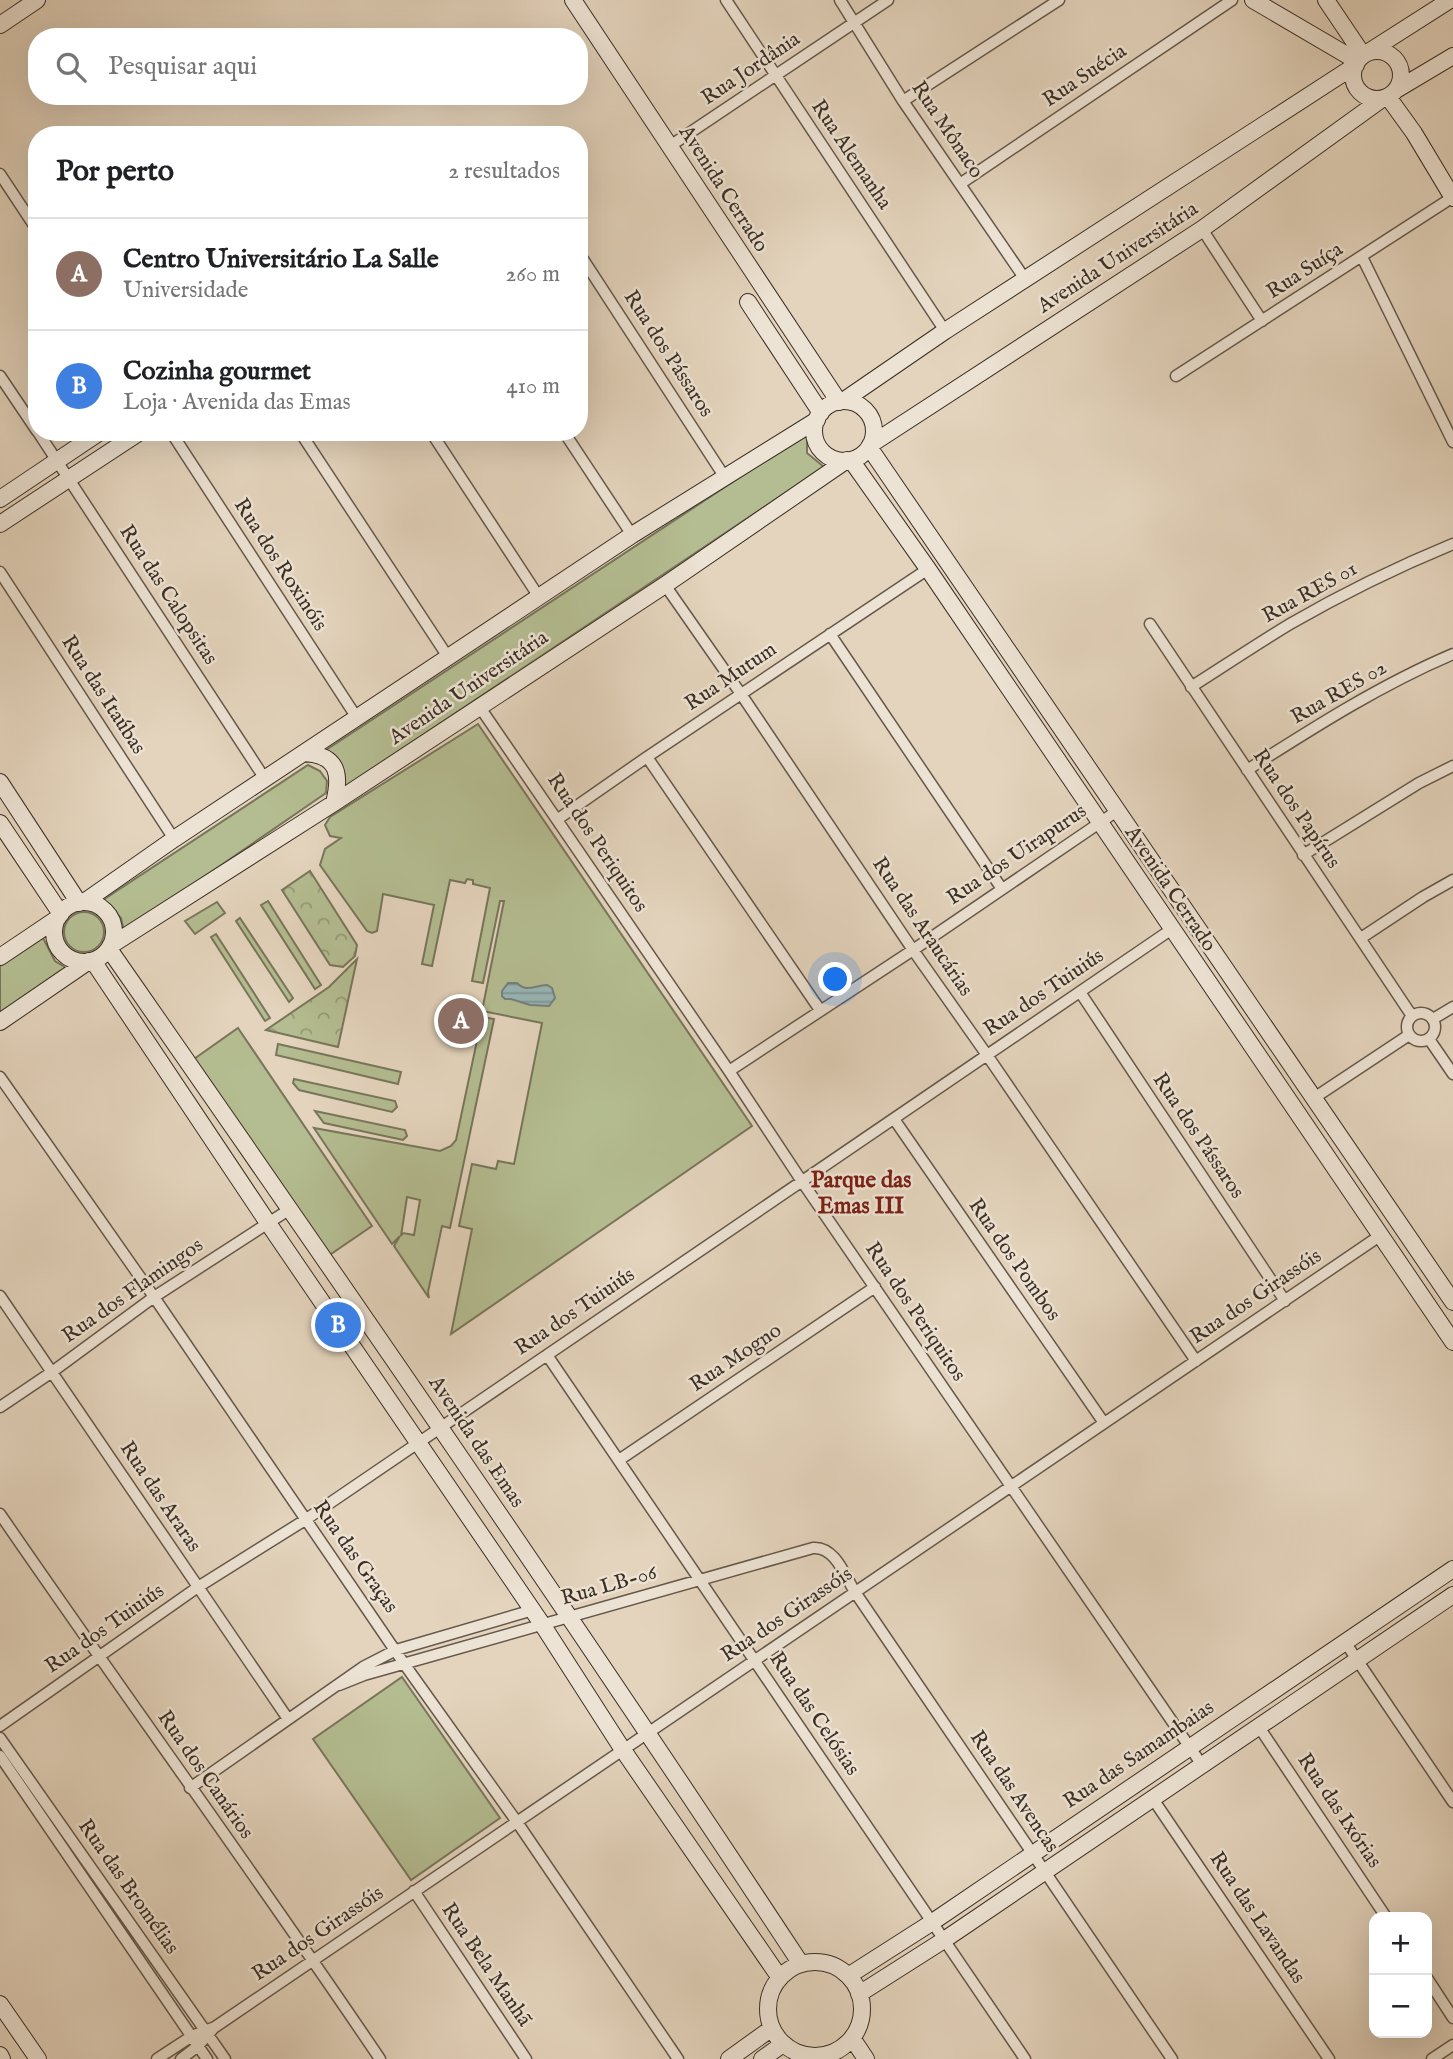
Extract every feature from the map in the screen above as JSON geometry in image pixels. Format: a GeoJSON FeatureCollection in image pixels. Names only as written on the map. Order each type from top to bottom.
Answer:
{"type":"FeatureCollection","features":[{"type":"Feature","properties":{"kind":"street"},"geometry":{"type":"LineString","coordinates":[[0,25],[37,0]]}},
{"type":"Feature","properties":{"kind":"street","name":"Avenida Cerrado"},"geometry":{"type":"LineString","coordinates":[[573,0],[841,401]]}},
{"type":"Feature","properties":{"kind":"street","name":"Rua Alemanha"},"geometry":{"type":"LineString","coordinates":[[726,0],[945,331]]}},
{"type":"Feature","properties":{"kind":"street","name":"Rua Mônaco"},"geometry":{"type":"LineString","coordinates":[[840,0],[903,101],[1025,279]]}},
{"type":"Feature","properties":{"kind":"street","name":"Rua Jordânia"},"geometry":{"type":"LineString","coordinates":[[670,146],[888,0]]}},
{"type":"Feature","properties":{"kind":"street"},"geometry":{"type":"LineString","coordinates":[[903,101],[1059,0]]}},
{"type":"Feature","properties":{"kind":"street","name":"Rua Suécia"},"geometry":{"type":"LineString","coordinates":[[960,184],[1231,0]]}},
{"type":"Feature","properties":{"kind":"street"},"geometry":{"type":"LineString","coordinates":[[1253,0],[1361,58],[1382,52],[1395,59],[1401,78],[1389,95],[1367,97],[1359,91],[1353,77],[1361,58]]}},
{"type":"Feature","properties":{"kind":"street"},"geometry":{"type":"LineString","coordinates":[[1326,0],[1361,58]]}},
{"type":"Feature","properties":{"kind":"street","name":"Avenida Universitária"},"geometry":{"type":"LineString","coordinates":[[841,401],[1450,0]]}},
{"type":"Feature","properties":{"kind":"street","name":"Avenida Universitária"},"geometry":{"type":"LineString","coordinates":[[870,446],[1202,229],[1389,95],[1453,56]]}},
{"type":"Feature","properties":{"kind":"street"},"geometry":{"type":"LineString","coordinates":[[1389,95],[1453,197]]}},
{"type":"Feature","properties":{"kind":"street"},"geometry":{"type":"LineString","coordinates":[[0,174],[28,216]]}},
{"type":"Feature","properties":{"kind":"street","name":"Rua Suíça"},"geometry":{"type":"LineString","coordinates":[[1176,376],[1453,197]]}},
{"type":"Feature","properties":{"kind":"street"},"geometry":{"type":"LineString","coordinates":[[1202,229],[1262,321]]}},
{"type":"Feature","properties":{"kind":"street"},"geometry":{"type":"LineString","coordinates":[[1362,257],[1453,442]]}},
{"type":"Feature","properties":{"kind":"street","name":"Rua dos Pássaros"},"geometry":{"type":"LineString","coordinates":[[588,267],[724,476]]}},
{"type":"Feature","properties":{"kind":"street"},"geometry":{"type":"LineString","coordinates":[[748,302],[819,416]]}},
{"type":"Feature","properties":{"kind":"street","name":"Rua das Calopsitas"},"geometry":{"type":"LineString","coordinates":[[0,376],[28,418]]}},
{"type":"Feature","properties":{"kind":"street"},"geometry":{"type":"LineString","coordinates":[[841,401],[854,402],[863,407],[869,415],[874,433],[870,446],[860,456],[849,460],[832,458],[818,446],[815,437],[819,416],[833,403],[841,401]]}},
{"type":"Feature","properties":{"kind":"street","name":"Avenida Universitária"},"geometry":{"type":"LineString","coordinates":[[81,903],[632,535],[819,416]]}},
{"type":"Feature","properties":{"kind":"street","name":"Rua das Calopsitas"},"geometry":{"type":"LineString","coordinates":[[43,441],[265,779]]}},
{"type":"Feature","properties":{"kind":"street"},"geometry":{"type":"LineString","coordinates":[[0,499],[87,441]]}},
{"type":"Feature","properties":{"kind":"street"},"geometry":{"type":"LineString","coordinates":[[0,524],[126,441]]}},
{"type":"Feature","properties":{"kind":"street","name":"Rua dos Roxinóis"},"geometry":{"type":"LineString","coordinates":[[177,441],[356,718]]}},
{"type":"Feature","properties":{"kind":"street"},"geometry":{"type":"LineString","coordinates":[[306,441],[448,657]]}},
{"type":"Feature","properties":{"kind":"street"},"geometry":{"type":"LineString","coordinates":[[437,441],[539,597]]}},
{"type":"Feature","properties":{"kind":"street"},"geometry":{"type":"LineString","coordinates":[[570,441],[632,535]]}},
{"type":"Feature","properties":{"kind":"street","name":"Avenida Cerrado"},"geometry":{"type":"LineString","coordinates":[[870,446],[1453,1302]]}},
{"type":"Feature","properties":{"kind":"street","name":"Avenida Cerrado"},"geometry":{"type":"LineString","coordinates":[[849,460],[928,569],[1453,1342]]}},
{"type":"Feature","properties":{"kind":"street","name":"Avenida Universitária"},"geometry":{"type":"LineString","coordinates":[[109,948],[665,585],[849,460]]}},
{"type":"Feature","properties":{"kind":"street","name":"Rua RES 01"},"geometry":{"type":"LineString","coordinates":[[1191,687],[1290,624],[1420,557],[1453,544]]}},
{"type":"Feature","properties":{"kind":"street","name":"Rua Mutum"},"geometry":{"type":"LineString","coordinates":[[558,819],[928,569]]}},
{"type":"Feature","properties":{"kind":"street","name":"Rua das Itaúbas"},"geometry":{"type":"LineString","coordinates":[[0,572],[174,839]]}},
{"type":"Feature","properties":{"kind":"street","name":"Rua das Araucárias"},"geometry":{"type":"LineString","coordinates":[[665,585],[1196,1361]]}},
{"type":"Feature","properties":{"kind":"street","name":"Rua dos Papírus"},"geometry":{"type":"LineString","coordinates":[[1150,624],[1412,1016]]}},
{"type":"Feature","properties":{"kind":"street"},"geometry":{"type":"LineString","coordinates":[[830,634],[1002,889]]}},
{"type":"Feature","properties":{"kind":"street","name":"Rua RES 02"},"geometry":{"type":"LineString","coordinates":[[1247,770],[1360,701],[1453,654]]}},
{"type":"Feature","properties":{"kind":"street","name":"Rua dos Periquitos"},"geometry":{"type":"LineString","coordinates":[[480,706],[1202,1765]]}},
{"type":"Feature","properties":{"kind":"street"},"geometry":{"type":"LineString","coordinates":[[304,753],[316,754],[333,765],[339,781],[334,803]]}},
{"type":"Feature","properties":{"kind":"street"},"geometry":{"type":"LineString","coordinates":[[647,757],[820,1010]]}},
{"type":"Feature","properties":{"kind":"street"},"geometry":{"type":"LineString","coordinates":[[1303,855],[1419,783],[1453,766]]}},
{"type":"Feature","properties":{"kind":"street"},"geometry":{"type":"LineString","coordinates":[[0,782],[81,903]]}},
{"type":"Feature","properties":{"kind":"street","name":"Rua dos Uirapurus"},"geometry":{"type":"LineString","coordinates":[[729,1071],[1117,811]]}},
{"type":"Feature","properties":{"kind":"street"},"geometry":{"type":"LineString","coordinates":[[0,823],[60,916]]}},
{"type":"Feature","properties":{"kind":"street"},"geometry":{"type":"LineString","coordinates":[[1361,937],[1453,880]]}},
{"type":"Feature","properties":{"kind":"street"},"geometry":{"type":"LineString","coordinates":[[0,1022],[91,961],[100,958],[109,948],[114,934],[110,916],[103,908],[81,903],[66,908],[60,916],[55,927],[55,938],[65,955],[73,960],[91,961]]}},
{"type":"Feature","properties":{"kind":"street"},"geometry":{"type":"LineString","coordinates":[[0,957],[60,916]]}},
{"type":"Feature","properties":{"kind":"street","name":"Rua dos Tuiuiús"},"geometry":{"type":"LineString","coordinates":[[0,1726],[198,1587],[306,1520],[1172,929]]}},
{"type":"Feature","properties":{"kind":"street","name":"Avenida das Emas"},"geometry":{"type":"LineString","coordinates":[[109,948],[649,1732],[800,1964]]}},
{"type":"Feature","properties":{"kind":"street"},"geometry":{"type":"LineString","coordinates":[[91,961],[779,1978]]}},
{"type":"Feature","properties":{"kind":"street","name":"Rua dos Pássaros"},"geometry":{"type":"LineString","coordinates":[[1080,992],[1285,1301]]}},
{"type":"Feature","properties":{"kind":"street"},"geometry":{"type":"LineString","coordinates":[[1433,1019],[1453,1007]]}},
{"type":"Feature","properties":{"kind":"street"},"geometry":{"type":"LineString","coordinates":[[1423,1013],[1433,1019],[1435,1030],[1429,1039],[1418,1041],[1409,1035],[1407,1025],[1412,1016],[1423,1013]]}},
{"type":"Feature","properties":{"kind":"street"},"geometry":{"type":"LineString","coordinates":[[1314,1098],[1409,1035]]}},
{"type":"Feature","properties":{"kind":"street"},"geometry":{"type":"LineString","coordinates":[[1429,1039],[1453,1074]]}},
{"type":"Feature","properties":{"kind":"street","name":"Rua das Graças"},"geometry":{"type":"LineString","coordinates":[[0,1077],[405,1665],[517,1822],[678,2059]]}},
{"type":"Feature","properties":{"kind":"street","name":"Rua dos Pombos"},"geometry":{"type":"LineString","coordinates":[[894,1119],[1104,1423]]}},
{"type":"Feature","properties":{"kind":"street","name":"Rua dos Flamingos"},"geometry":{"type":"LineString","coordinates":[[0,1407],[153,1297],[290,1209]]}},
{"type":"Feature","properties":{"kind":"street","name":"Rua dos Girassóis"},"geometry":{"type":"LineString","coordinates":[[181,2059],[198,2046],[210,2031],[313,1960],[1381,1236]]}},
{"type":"Feature","properties":{"kind":"street","name":"Rua Mogno"},"geometry":{"type":"LineString","coordinates":[[619,1460],[875,1287]]}},
{"type":"Feature","properties":{"kind":"street","name":"Rua das Araras"},"geometry":{"type":"LineString","coordinates":[[0,1296],[288,1719]]}},
{"type":"Feature","properties":{"kind":"street","name":"Rua das Celósias"},"geometry":{"type":"LineString","coordinates":[[547,1355],[1025,2059]]}},
{"type":"Feature","properties":{"kind":"street","name":"Rua dos Canários"},"geometry":{"type":"LineString","coordinates":[[0,1514],[380,2059]]}},
{"type":"Feature","properties":{"kind":"street","name":"Rua LB-06"},"geometry":{"type":"LineString","coordinates":[[339,1685],[363,1667],[396,1650],[537,1617],[569,1617],[813,1548],[824,1549]]}},
{"type":"Feature","properties":{"kind":"street","name":"Rua das Avencas"},"geometry":{"type":"LineString","coordinates":[[824,1549],[833,1556],[1170,2059]]}},
{"type":"Feature","properties":{"kind":"street","name":"Rua das Samambaias"},"geometry":{"type":"LineString","coordinates":[[848,1976],[931,1923],[1453,1569]]}},
{"type":"Feature","properties":{"kind":"street","name":"Rua das Samambaias"},"geometry":{"type":"LineString","coordinates":[[859,1994],[944,1940],[1453,1595]]}},
{"type":"Feature","properties":{"kind":"street","name":"Rua LB-06"},"geometry":{"type":"LineString","coordinates":[[339,1685],[405,1665],[537,1617]]}},
{"type":"Feature","properties":{"kind":"street"},"geometry":{"type":"LineString","coordinates":[[1345,1642],[1453,1802]]}},
{"type":"Feature","properties":{"kind":"street"},"geometry":{"type":"LineString","coordinates":[[190,1788],[339,1685]]}},
{"type":"Feature","properties":{"kind":"street","name":"Rua das Ixórias"},"geometry":{"type":"LineString","coordinates":[[1259,1727],[1383,1912]]}},
{"type":"Feature","properties":{"kind":"street","name":"Rua das Bromélias"},"geometry":{"type":"LineString","coordinates":[[0,1738],[210,2031],[225,2059]]}},
{"type":"Feature","properties":{"kind":"street","name":"Rua das Bromélias"},"geometry":{"type":"LineString","coordinates":[[0,1756],[207,2059]]}},
{"type":"Feature","properties":{"kind":"street","name":"Rua das Lavandas"},"geometry":{"type":"LineString","coordinates":[[1153,1799],[1329,2059]]}},
{"type":"Feature","properties":{"kind":"street","name":"Rua Bela Manhã"},"geometry":{"type":"LineString","coordinates":[[414,1891],[526,2059]]}},
{"type":"Feature","properties":{"kind":"street"},"geometry":{"type":"LineString","coordinates":[[809,1962],[826,1963],[848,1976],[859,1994],[862,2012],[852,2038],[833,2056],[801,2054],[783,2044],[769,2018],[770,1997],[779,1978],[800,1964],[809,1962]]}},
{"type":"Feature","properties":{"kind":"street"},"geometry":{"type":"LineString","coordinates":[[1432,1986],[1453,2018]]}},
{"type":"Feature","properties":{"kind":"street"},"geometry":{"type":"LineString","coordinates":[[0,2004],[38,2059]]}},
{"type":"Feature","properties":{"kind":"street"},"geometry":{"type":"LineString","coordinates":[[729,2059],[772,2028]]}},
{"type":"Feature","properties":{"kind":"street","name":"Rua dos Girassóis"},"geometry":{"type":"LineString","coordinates":[[156,2059],[192,2036],[210,2031]]}},
{"type":"Feature","properties":{"kind":"street"},"geometry":{"type":"LineString","coordinates":[[852,2038],[866,2059]]}},
{"type":"Feature","properties":{"kind":"street"},"geometry":{"type":"LineString","coordinates":[[762,2059],[783,2044]]}},
{"type":"Feature","properties":{"kind":"street"},"geometry":{"type":"LineString","coordinates":[[1432,2059],[1453,2045]]}},
{"type":"Feature","properties":{"kind":"green space"},"geometry":{"type":"Polygon","coordinates":[[[807,433],[807,453],[824,467],[342,789],[323,752],[807,433]]]}},
{"type":"Feature","properties":{"kind":"green space"},"geometry":{"type":"Polygon","coordinates":[[[478,724],[752,1126],[451,1334],[472,1229],[459,1226],[472,1164],[496,1169],[498,1161],[514,1164],[542,1023],[482,1011],[504,901],[500,901],[483,983],[472,981],[490,888],[473,884],[473,880],[467,879],[465,883],[450,880],[432,966],[422,964],[434,905],[383,894],[377,931],[372,933],[367,931],[320,865],[325,849],[341,838],[330,836],[325,825],[330,817],[478,724]]]}},
{"type":"Feature","properties":{"kind":"green space"},"geometry":{"type":"Polygon","coordinates":[[[308,765],[320,771],[327,781],[326,793],[124,932],[121,918],[103,900],[308,765]]]}},
{"type":"Feature","properties":{"kind":"green space"},"geometry":{"type":"Polygon","coordinates":[[[310,871],[357,945],[355,956],[343,967],[330,965],[282,890],[310,871]]]}},
{"type":"Feature","properties":{"kind":"green space"},"geometry":{"type":"Polygon","coordinates":[[[268,901],[321,985],[315,989],[261,905],[268,901]]]}},
{"type":"Feature","properties":{"kind":"green space"},"geometry":{"type":"Polygon","coordinates":[[[217,902],[225,913],[195,934],[185,921],[217,902]]]}},
{"type":"Feature","properties":{"kind":"green space"},"geometry":{"type":"Polygon","coordinates":[[[84,912],[92,913],[98,918],[103,924],[103,940],[98,946],[92,951],[84,952],[76,951],[70,946],[65,940],[64,932],[65,924],[70,918],[76,913],[84,912]]]}},
{"type":"Feature","properties":{"kind":"green space"},"geometry":{"type":"Polygon","coordinates":[[[240,918],[293,998],[289,1002],[236,921],[240,918]]]}},
{"type":"Feature","properties":{"kind":"green space"},"geometry":{"type":"Polygon","coordinates":[[[216,934],[270,1018],[265,1021],[211,937],[216,934]]]}},
{"type":"Feature","properties":{"kind":"green space"},"geometry":{"type":"Polygon","coordinates":[[[43,938],[55,961],[68,969],[0,1013],[0,966],[43,938]]]}},
{"type":"Feature","properties":{"kind":"green space"},"geometry":{"type":"Polygon","coordinates":[[[357,959],[338,1047],[266,1030],[329,987],[357,959]]]}},
{"type":"Feature","properties":{"kind":"green space"},"geometry":{"type":"Polygon","coordinates":[[[482,1017],[494,1019],[450,1228],[442,1226],[429,1298],[394,1246],[400,1236],[392,1244],[314,1128],[440,1151],[451,1146],[456,1140],[482,1017]],[[407,1197],[401,1236],[403,1233],[414,1235],[420,1200],[407,1197]]]}},
{"type":"Feature","properties":{"kind":"green space"},"geometry":{"type":"Polygon","coordinates":[[[238,1028],[372,1226],[328,1256],[194,1059],[238,1028]]]}},
{"type":"Feature","properties":{"kind":"green space"},"geometry":{"type":"Polygon","coordinates":[[[278,1044],[401,1072],[398,1084],[276,1055],[278,1044]]]}},
{"type":"Feature","properties":{"kind":"green space"},"geometry":{"type":"Polygon","coordinates":[[[294,1079],[395,1101],[397,1107],[392,1112],[299,1090],[293,1083],[294,1079]]]}},
{"type":"Feature","properties":{"kind":"green space"},"geometry":{"type":"Polygon","coordinates":[[[315,1111],[405,1130],[407,1136],[403,1140],[324,1123],[315,1111]]]}},
{"type":"Feature","properties":{"kind":"green space"},"geometry":{"type":"Polygon","coordinates":[[[402,1677],[500,1818],[411,1880],[313,1739],[402,1677]]]}},
{"type":"Feature","properties":{"kind":"water"},"geometry":{"type":"Polygon","coordinates":[[[508,983],[517,983],[528,988],[547,985],[552,988],[555,998],[549,1006],[505,999],[502,991],[508,983]]]}},
{"type":"Feature","properties":{"kind":"place","name":"Centro Universitário La Salle"},"geometry":{"type":"Point","coordinates":[461,1021]}},
{"type":"Feature","properties":{"kind":"place","name":"Cozinha gourmet"},"geometry":{"type":"Point","coordinates":[338,1325]}},
{"type":"Feature","properties":{"kind":"district","name":"Parque das Emas III"},"geometry":{"type":"Point","coordinates":[861,1193]}}]}
